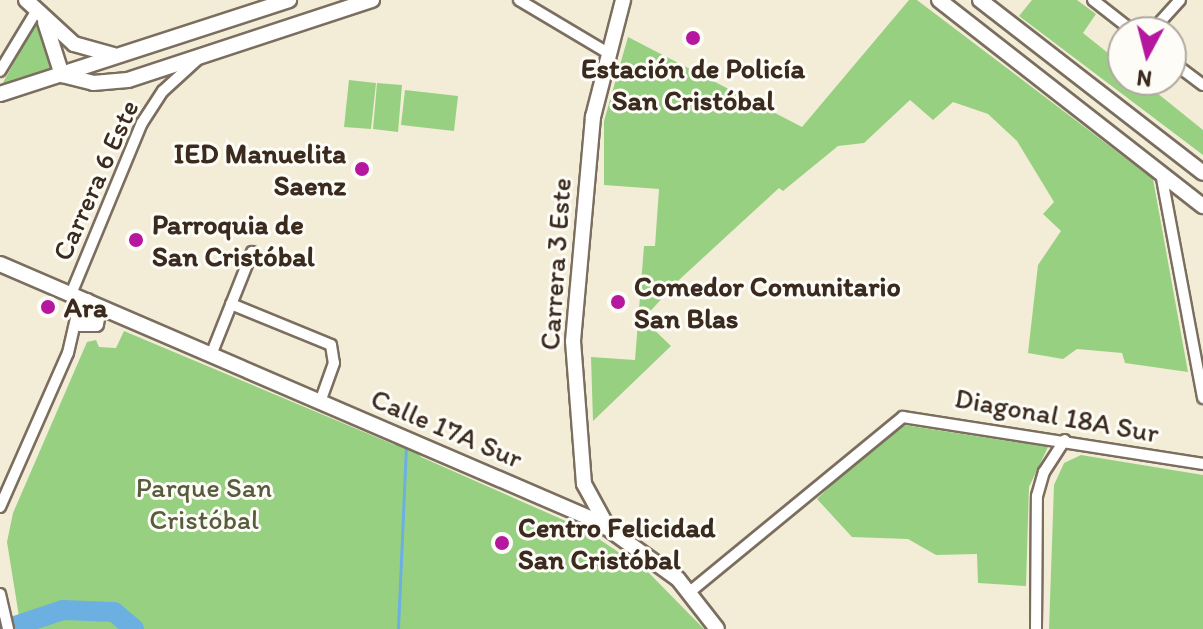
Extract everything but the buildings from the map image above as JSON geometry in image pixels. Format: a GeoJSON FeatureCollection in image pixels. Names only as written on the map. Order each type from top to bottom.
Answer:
{"type":"FeatureCollection","features":[{"type":"Feature","properties":{"kind":"street"},"geometry":{"type":"LineString","coordinates":[[0,94],[289,0]]}},
{"type":"Feature","properties":{"kind":"street"},"geometry":{"type":"LineString","coordinates":[[62,75],[85,82],[117,82],[372,0]]}},
{"type":"Feature","properties":{"kind":"street"},"geometry":{"type":"LineString","coordinates":[[519,0],[608,53]]}},
{"type":"Feature","properties":{"kind":"street","name":"Carrera 3 Este"},"geometry":{"type":"LineString","coordinates":[[609,528],[584,484],[573,325],[593,117],[623,0]]}},
{"type":"Feature","properties":{"kind":"street"},"geometry":{"type":"LineString","coordinates":[[939,0],[1203,206]]}},
{"type":"Feature","properties":{"kind":"street"},"geometry":{"type":"LineString","coordinates":[[980,0],[1203,173]]}},
{"type":"Feature","properties":{"kind":"street"},"geometry":{"type":"LineString","coordinates":[[1093,0],[1114,16]]}},
{"type":"Feature","properties":{"kind":"street"},"geometry":{"type":"LineString","coordinates":[[1166,16],[1180,0]]}},
{"type":"Feature","properties":{"kind":"street"},"geometry":{"type":"LineString","coordinates":[[36,3],[74,44],[118,56]]}},
{"type":"Feature","properties":{"kind":"street"},"geometry":{"type":"LineString","coordinates":[[36,3],[62,75]]}},
{"type":"Feature","properties":{"kind":"street"},"geometry":{"type":"LineString","coordinates":[[0,71],[36,3]]}},
{"type":"Feature","properties":{"kind":"street","name":"Carrera 6 Este"},"geometry":{"type":"LineString","coordinates":[[71,294],[142,123],[163,91],[203,55]]}},
{"type":"Feature","properties":{"kind":"street"},"geometry":{"type":"LineString","coordinates":[[1161,173],[1198,354],[1203,398]]}},
{"type":"Feature","properties":{"kind":"street"},"geometry":{"type":"LineString","coordinates":[[211,355],[252,252]]}},
{"type":"Feature","properties":{"kind":"street","name":"Calle 17A Sur"},"geometry":{"type":"LineString","coordinates":[[0,264],[71,294],[87,314]]}},
{"type":"Feature","properties":{"kind":"street","name":"Calle 17A Sur"},"geometry":{"type":"LineString","coordinates":[[51,286],[87,314],[126,319],[551,500],[609,528],[691,591],[717,629]]}},
{"type":"Feature","properties":{"kind":"street"},"geometry":{"type":"LineString","coordinates":[[231,304],[331,345],[334,363],[320,402]]}},
{"type":"Feature","properties":{"kind":"street"},"geometry":{"type":"LineString","coordinates":[[0,507],[87,314]]}},
{"type":"Feature","properties":{"kind":"street","name":"Diagonal 18A Sur"},"geometry":{"type":"LineString","coordinates":[[691,591],[903,417],[1203,464]]}},
{"type":"Feature","properties":{"kind":"street"},"geometry":{"type":"LineString","coordinates":[[1036,629],[1037,496],[1044,472],[1065,440]]}},
{"type":"Feature","properties":{"kind":"street"},"geometry":{"type":"LineString","coordinates":[[551,500],[569,498],[584,484]]}},
{"type":"Feature","properties":{"kind":"street"},"geometry":{"type":"LineString","coordinates":[[0,594],[8,629]]}},
{"type":"Feature","properties":{"kind":"green space"},"geometry":{"type":"Polygon","coordinates":[[[909,0],[917,0],[1153,179],[1188,372],[1125,363],[1122,353],[1077,349],[1063,359],[1028,353],[1038,265],[1061,231],[1043,214],[1054,202],[1017,141],[988,114],[953,102],[933,120],[910,100],[864,143],[838,146],[783,191],[779,188],[680,279],[643,319],[671,346],[593,421],[591,357],[635,360],[644,246],[655,246],[659,189],[604,185],[604,121],[628,37],[802,127],[909,0]]]}},
{"type":"Feature","properties":{"kind":"green space"},"geometry":{"type":"Polygon","coordinates":[[[1032,0],[1077,0],[1096,14],[1083,33],[1107,52],[1107,82],[1019,16],[1032,0]]]}},
{"type":"Feature","properties":{"kind":"green space"},"geometry":{"type":"Polygon","coordinates":[[[39,20],[53,70],[0,88],[27,39],[39,20]]]}},
{"type":"Feature","properties":{"kind":"green space"},"geometry":{"type":"Polygon","coordinates":[[[349,80],[376,83],[371,129],[344,127],[349,80]]]}},
{"type":"Feature","properties":{"kind":"green space"},"geometry":{"type":"Polygon","coordinates":[[[377,83],[402,85],[398,132],[373,129],[377,83]]]}},
{"type":"Feature","properties":{"kind":"green space"},"geometry":{"type":"Polygon","coordinates":[[[405,90],[458,96],[454,131],[401,125],[405,90]]]}},
{"type":"Feature","properties":{"kind":"green space"},"geometry":{"type":"Polygon","coordinates":[[[1125,96],[1161,96],[1203,130],[1203,155],[1125,96]]]}},
{"type":"Feature","properties":{"kind":"green space","name":"Parque San Cristóbal"},"geometry":{"type":"Polygon","coordinates":[[[124,331],[395,445],[399,441],[412,446],[421,457],[584,529],[648,572],[704,629],[21,629],[7,542],[13,513],[87,342],[96,340],[99,347],[116,348],[124,331]]]}},
{"type":"Feature","properties":{"kind":"green space"},"geometry":{"type":"Polygon","coordinates":[[[904,425],[1048,447],[1029,487],[1026,586],[978,583],[977,554],[936,555],[908,539],[852,537],[817,499],[884,434],[904,425]]]}},
{"type":"Feature","properties":{"kind":"green space"},"geometry":{"type":"Polygon","coordinates":[[[1081,455],[1203,475],[1203,629],[1049,629],[1054,485],[1064,463],[1081,455]]]}},
{"type":"Feature","properties":{"kind":"waterway"},"geometry":{"type":"LineString","coordinates":[[398,629],[406,447]]}},
{"type":"Feature","properties":{"kind":"waterway"},"geometry":{"type":"LineString","coordinates":[[6,629],[63,610],[114,612],[134,629]]}},
{"type":"Feature","properties":{"kind":"place","name":"Estación de Policía San Cristóbal"},"geometry":{"type":"Point","coordinates":[693,38]}},
{"type":"Feature","properties":{"kind":"place","name":"IED Manuelita Saenz"},"geometry":{"type":"Point","coordinates":[362,169]}},
{"type":"Feature","properties":{"kind":"place","name":"Parroquia de San Cristóbal"},"geometry":{"type":"Point","coordinates":[136,240]}},
{"type":"Feature","properties":{"kind":"place","name":"Comedor Comunitario San Blas"},"geometry":{"type":"Point","coordinates":[618,302]}},
{"type":"Feature","properties":{"kind":"place","name":"Ara"},"geometry":{"type":"Point","coordinates":[48,307]}},
{"type":"Feature","properties":{"kind":"place","name":"Centro Felicidad San Cristóbal"},"geometry":{"type":"Point","coordinates":[502,543]}}]}
